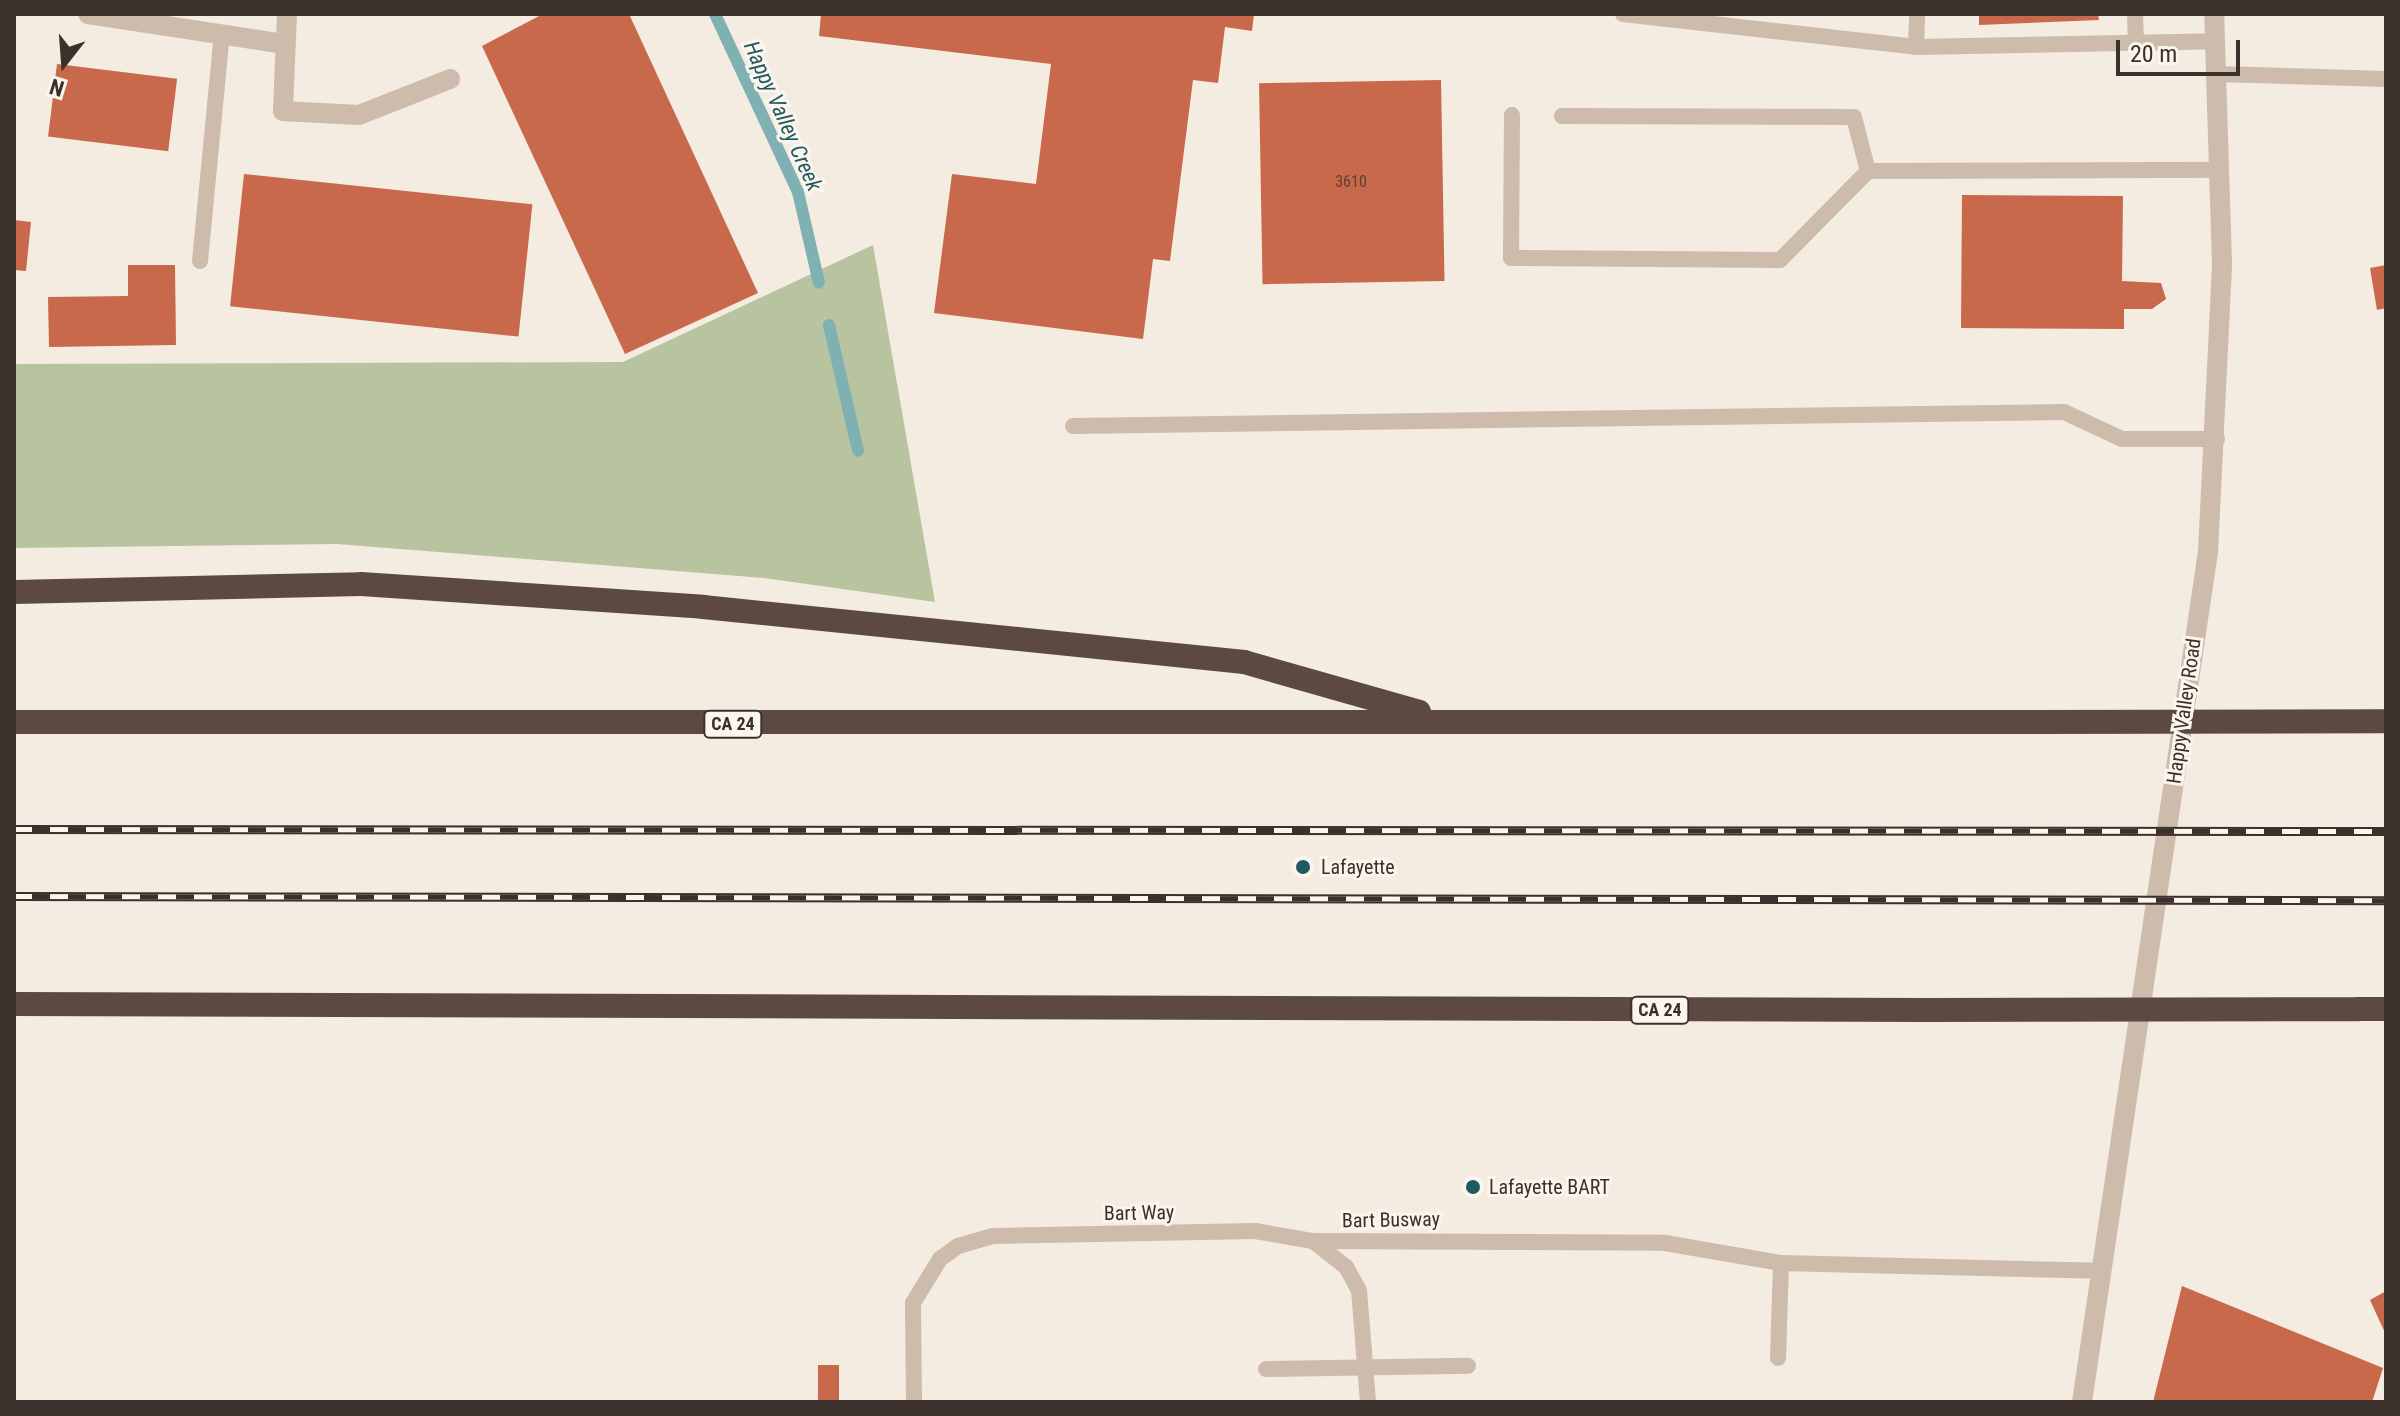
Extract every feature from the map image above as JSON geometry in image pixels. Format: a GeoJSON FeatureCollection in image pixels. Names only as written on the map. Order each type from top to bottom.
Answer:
{"type":"FeatureCollection","features":[{"type":"Feature","properties":{"kind":"highway"},"geometry":{"type":"LineString","coordinates":[[14,592],[361,584],[703,607],[1244,662],[1452,721]]}},
{"type":"Feature","properties":{"kind":"highway","name":"CA 24"},"geometry":{"type":"LineString","coordinates":[[14,722],[2386,721]]}},
{"type":"Feature","properties":{"kind":"highway","name":"CA 24"},"geometry":{"type":"LineString","coordinates":[[14,1004],[1137,1011],[2386,1009]]}},
{"type":"Feature","properties":{"kind":"street"},"geometry":{"type":"LineString","coordinates":[[88,14],[284,44]]}},
{"type":"Feature","properties":{"kind":"street"},"geometry":{"type":"LineString","coordinates":[[287,14],[283,111],[359,115],[450,79]]}},
{"type":"Feature","properties":{"kind":"street","name":"Happy Valley Road"},"geometry":{"type":"LineString","coordinates":[[2082,1402],[2208,552],[2217,439],[2220,170],[2214,14]]}},
{"type":"Feature","properties":{"kind":"lane"},"geometry":{"type":"LineString","coordinates":[[1623,14],[1696,18],[1916,47],[2216,41]]}},
{"type":"Feature","properties":{"kind":"lane"},"geometry":{"type":"LineString","coordinates":[[1916,47],[1917,14]]}},
{"type":"Feature","properties":{"kind":"lane"},"geometry":{"type":"LineString","coordinates":[[2135,14],[2136,43]]}},
{"type":"Feature","properties":{"kind":"lane"},"geometry":{"type":"LineString","coordinates":[[200,261],[222,33]]}},
{"type":"Feature","properties":{"kind":"lane"},"geometry":{"type":"LineString","coordinates":[[2217,74],[2386,79]]}},
{"type":"Feature","properties":{"kind":"lane"},"geometry":{"type":"LineString","coordinates":[[1512,115],[1511,258],[1780,260],[1868,171],[2220,170]]}},
{"type":"Feature","properties":{"kind":"lane"},"geometry":{"type":"LineString","coordinates":[[1562,116],[1854,117],[1868,171]]}},
{"type":"Feature","properties":{"kind":"lane"},"geometry":{"type":"LineString","coordinates":[[1073,426],[2064,412],[2122,439],[2217,439]]}},
{"type":"Feature","properties":{"kind":"lane","name":"Bart Way"},"geometry":{"type":"LineString","coordinates":[[914,1402],[913,1303],[940,1259],[958,1246],[994,1236],[1240,1231],[1313,1241]]}},
{"type":"Feature","properties":{"kind":"lane","name":"Bart Busway"},"geometry":{"type":"LineString","coordinates":[[1313,1241],[1470,1239],[1665,1243],[1781,1263],[2101,1271]]}},
{"type":"Feature","properties":{"kind":"lane"},"geometry":{"type":"LineString","coordinates":[[1313,1241],[1346,1267],[1359,1290],[1368,1402]]}},
{"type":"Feature","properties":{"kind":"lane"},"geometry":{"type":"LineString","coordinates":[[1778,1358],[1781,1263]]}},
{"type":"Feature","properties":{"kind":"lane"},"geometry":{"type":"LineString","coordinates":[[1266,1369],[1468,1366]]}},
{"type":"Feature","properties":{"kind":"green space"},"geometry":{"type":"Polygon","coordinates":[[[873,245],[935,602],[764,578],[337,544],[14,548],[14,364],[623,362],[873,245]]]}},
{"type":"Feature","properties":{"kind":"building"},"geometry":{"type":"Polygon","coordinates":[[[543,14],[629,14],[758,293],[625,354],[482,46],[543,14]]]}},
{"type":"Feature","properties":{"kind":"building"},"geometry":{"type":"Polygon","coordinates":[[[821,14],[1254,14],[1252,31],[1225,27],[1218,83],[1193,80],[1170,261],[1153,259],[1143,339],[934,313],[952,174],[1036,184],[1051,64],[819,36],[821,14]]]}},
{"type":"Feature","properties":{"kind":"building"},"geometry":{"type":"Polygon","coordinates":[[[1979,14],[2098,14],[2099,20],[1979,25],[1979,14]]]}},
{"type":"Feature","properties":{"kind":"building"},"geometry":{"type":"Polygon","coordinates":[[[57,64],[177,79],[168,151],[48,136],[57,64]]]}},
{"type":"Feature","properties":{"kind":"building"},"geometry":{"type":"Polygon","coordinates":[[[1441,80],[1445,281],[1263,284],[1259,83],[1441,80]]]}},
{"type":"Feature","properties":{"kind":"building"},"geometry":{"type":"Polygon","coordinates":[[[244,174],[532,204],[519,337],[230,306],[244,174]]]}},
{"type":"Feature","properties":{"kind":"building"},"geometry":{"type":"Polygon","coordinates":[[[1962,195],[2123,196],[2122,281],[2161,283],[2166,299],[2152,309],[2124,309],[2124,329],[1961,328],[1962,195]]]}},
{"type":"Feature","properties":{"kind":"building"},"geometry":{"type":"Polygon","coordinates":[[[14,220],[31,222],[26,271],[14,270],[14,220]]]}},
{"type":"Feature","properties":{"kind":"building"},"geometry":{"type":"Polygon","coordinates":[[[128,265],[175,265],[176,345],[49,347],[48,297],[128,296],[128,265]]]}},
{"type":"Feature","properties":{"kind":"building"},"geometry":{"type":"Polygon","coordinates":[[[2386,265],[2386,308],[2377,310],[2370,268],[2386,265]]]}},
{"type":"Feature","properties":{"kind":"building"},"geometry":{"type":"Polygon","coordinates":[[[2182,1286],[2383,1368],[2372,1402],[2153,1402],[2182,1286]]]}},
{"type":"Feature","properties":{"kind":"building"},"geometry":{"type":"Polygon","coordinates":[[[2386,1291],[2386,1335],[2370,1300],[2386,1291]]]}},
{"type":"Feature","properties":{"kind":"building"},"geometry":{"type":"Polygon","coordinates":[[[818,1365],[839,1365],[839,1402],[818,1402],[818,1365]]]}},
{"type":"Feature","properties":{"kind":"waterway","name":"Happy Valley Creek"},"geometry":{"type":"LineString","coordinates":[[715,14],[798,192],[819,283]]}},
{"type":"Feature","properties":{"kind":"waterway","name":"Happy Valley Creek"},"geometry":{"type":"LineString","coordinates":[[829,325],[858,451]]}},
{"type":"Feature","properties":{"kind":"railway"},"geometry":{"type":"LineString","coordinates":[[14,829],[2386,831]]}},
{"type":"Feature","properties":{"kind":"railway"},"geometry":{"type":"LineString","coordinates":[[14,896],[2386,900]]}},
{"type":"Feature","properties":{"kind":"place","name":"Lafayette"},"geometry":{"type":"Point","coordinates":[1303,867]}},
{"type":"Feature","properties":{"kind":"place","name":"Lafayette BART"},"geometry":{"type":"Point","coordinates":[1473,1187]}}]}
